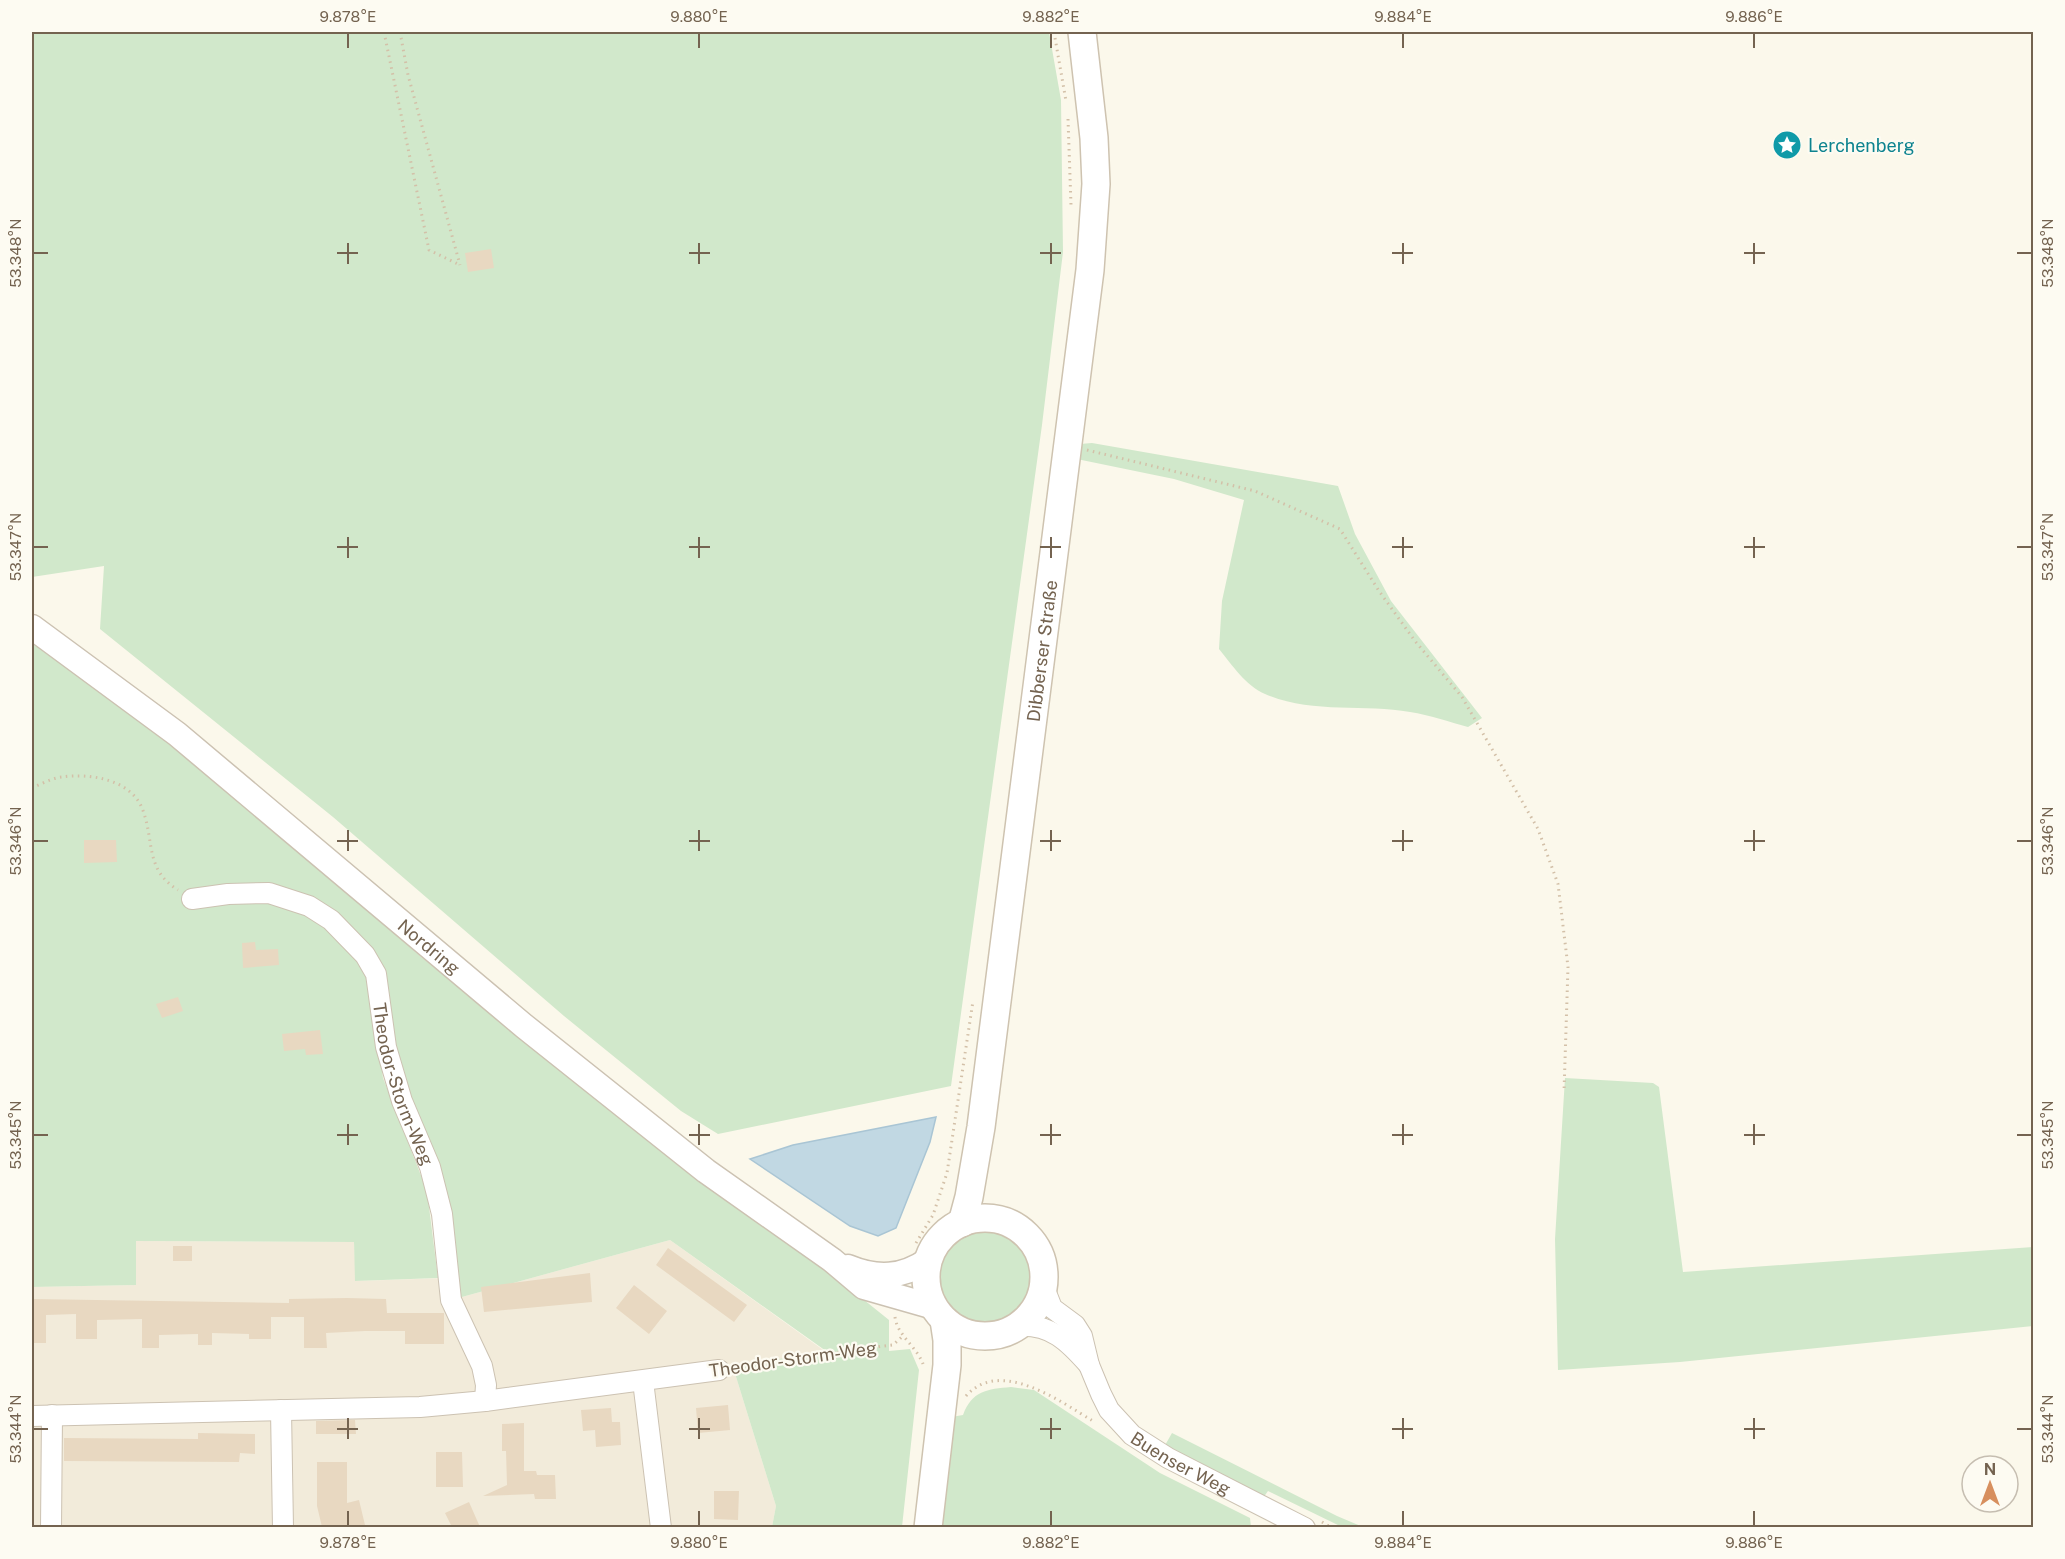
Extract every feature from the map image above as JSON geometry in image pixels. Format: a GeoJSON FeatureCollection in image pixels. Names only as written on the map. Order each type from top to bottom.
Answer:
{"type":"FeatureCollection","features":[{"type":"Feature","properties":{"kind":"main road","name":"Dibberser Straße"},"geometry":{"type":"LineString","coordinates":[[962,1223],[969,1197],[981,1126],[1090,270],[1095,184],[1091,103],[1082,32]]}},
{"type":"Feature","properties":{"kind":"main road","name":"Dibberser Straße"},"geometry":{"type":"LineString","coordinates":[[981,1126],[990,1198],[1006,1222]]}},
{"type":"Feature","properties":{"kind":"main road"},"geometry":{"type":"LineString","coordinates":[[939,1313],[962,1332],[985,1336],[1005,1333],[1018,1326],[1034,1310],[1043,1285],[1043,1269],[1036,1247],[1021,1231],[1006,1222],[987,1219],[962,1223],[920,1255],[926,1283],[939,1313],[948,1349],[953,1406]]}},
{"type":"Feature","properties":{"kind":"main road"},"geometry":{"type":"LineString","coordinates":[[928,1527],[962,1361],[973,1346],[985,1336]]}},
{"type":"Feature","properties":{"kind":"street","name":"Nordring"},"geometry":{"type":"LineString","coordinates":[[32,627],[177,734],[639,1119],[832,1260],[846,1274],[872,1290],[939,1313]]}},
{"type":"Feature","properties":{"kind":"street","name":"Theodor-Storm-Weg"},"geometry":{"type":"LineString","coordinates":[[192,899],[228,894],[269,893],[309,906],[331,920],[365,955],[376,974],[386,1047],[402,1101],[430,1167],[442,1214],[451,1300],[482,1366],[485,1401]]}},
{"type":"Feature","properties":{"kind":"street","name":"Nordring"},"geometry":{"type":"LineString","coordinates":[[832,1260],[864,1273],[891,1276],[904,1274],[920,1255]]}},
{"type":"Feature","properties":{"kind":"street","name":"Buenser Weg"},"geometry":{"type":"LineString","coordinates":[[1043,1285],[1052,1308],[1075,1325],[1082,1336],[1089,1365],[1109,1410],[1143,1444],[1305,1527]]}},
{"type":"Feature","properties":{"kind":"street","name":"Buenser Weg"},"geometry":{"type":"LineString","coordinates":[[1018,1326],[1037,1326],[1050,1330],[1074,1348],[1089,1365]]}},
{"type":"Feature","properties":{"kind":"street","name":"Theodor-Storm-Weg"},"geometry":{"type":"LineString","coordinates":[[32,1416],[420,1407],[485,1401],[719,1370]]}},
{"type":"Feature","properties":{"kind":"street"},"geometry":{"type":"LineString","coordinates":[[644,1381],[661,1527]]}},
{"type":"Feature","properties":{"kind":"street"},"geometry":{"type":"LineString","coordinates":[[281,1410],[283,1527]]}},
{"type":"Feature","properties":{"kind":"street"},"geometry":{"type":"LineString","coordinates":[[51,1527],[52,1415]]}},
{"type":"Feature","properties":{"kind":"path"},"geometry":{"type":"LineString","coordinates":[[384,32],[429,250],[460,265],[408,75],[400,32]]}},
{"type":"Feature","properties":{"kind":"path"},"geometry":{"type":"LineString","coordinates":[[1054,32],[1068,112],[1071,212]]}},
{"type":"Feature","properties":{"kind":"path"},"geometry":{"type":"LineString","coordinates":[[1068,446],[1255,491],[1340,529],[1379,591],[1415,641],[1462,697],[1538,829],[1558,884],[1568,967],[1564,1092]]}},
{"type":"Feature","properties":{"kind":"path"},"geometry":{"type":"LineString","coordinates":[[32,788],[60,777],[94,775],[124,787],[142,807],[157,871],[167,884],[192,899]]}},
{"type":"Feature","properties":{"kind":"path"},"geometry":{"type":"LineString","coordinates":[[920,1255],[947,1173],[973,997]]}},
{"type":"Feature","properties":{"kind":"path"},"geometry":{"type":"LineString","coordinates":[[896,1311],[896,1324],[920,1356],[925,1373]]}},
{"type":"Feature","properties":{"kind":"path","name":"Theodor-Storm-Weg"},"geometry":{"type":"LineString","coordinates":[[719,1370],[893,1345],[904,1335]]}},
{"type":"Feature","properties":{"kind":"path"},"geometry":{"type":"LineString","coordinates":[[953,1406],[976,1388],[993,1383],[1012,1382],[1040,1389],[1095,1421]]}},
{"type":"Feature","properties":{"kind":"shaded area"},"geometry":{"type":"Polygon","coordinates":[[[670,1240],[826,1352],[733,1367],[776,1506],[772,1527],[32,1527],[32,1287],[136,1285],[135,1241],[354,1242],[356,1281],[447,1278],[451,1300],[670,1240]]]}},
{"type":"Feature","properties":{"kind":"green space"},"geometry":{"type":"Polygon","coordinates":[[[32,32],[1049,32],[1061,100],[1063,252],[1042,425],[951,1086],[718,1134],[681,1111],[564,1016],[333,817],[100,629],[104,566],[32,577],[32,32]]]}},
{"type":"Feature","properties":{"kind":"green space"},"geometry":{"type":"Polygon","coordinates":[[[1092,443],[1338,486],[1355,534],[1391,601],[1482,718],[1468,727],[1410,712],[1300,704],[1265,694],[1251,686],[1219,649],[1222,601],[1244,500],[1174,479],[1067,457],[1068,445],[1092,443]]]}},
{"type":"Feature","properties":{"kind":"green space"},"geometry":{"type":"Polygon","coordinates":[[[32,635],[198,760],[420,956],[628,1125],[843,1283],[889,1320],[889,1351],[910,1349],[919,1370],[902,1527],[772,1527],[776,1506],[733,1367],[826,1351],[670,1240],[451,1300],[445,1247],[372,1001],[383,1078],[427,1191],[438,1278],[355,1281],[354,1242],[136,1241],[136,1285],[32,1287],[32,635]]]}},
{"type":"Feature","properties":{"kind":"green space"},"geometry":{"type":"Polygon","coordinates":[[[1565,1078],[1653,1083],[1659,1087],[1683,1272],[2033,1247],[2033,1326],[1680,1362],[1558,1370],[1555,1239],[1565,1078]]]}},
{"type":"Feature","properties":{"kind":"green space"},"geometry":{"type":"Polygon","coordinates":[[[976,1232],[994,1232],[1011,1239],[1024,1252],[1031,1269],[1031,1287],[1024,1304],[1011,1317],[994,1324],[976,1324],[959,1317],[946,1304],[939,1287],[939,1269],[946,1252],[959,1239],[976,1232]]]}},
{"type":"Feature","properties":{"kind":"green space"},"geometry":{"type":"Polygon","coordinates":[[[1011,1387],[1034,1390],[1160,1473],[1250,1518],[1251,1527],[939,1528],[951,1417],[963,1415],[971,1401],[981,1393],[1011,1387]]]}},
{"type":"Feature","properties":{"kind":"green space"},"geometry":{"type":"Polygon","coordinates":[[[1172,1433],[1363,1527],[1342,1527],[1268,1491],[1263,1498],[1164,1447],[1172,1433]]]}},
{"type":"Feature","properties":{"kind":"water"},"geometry":{"type":"Polygon","coordinates":[[[936,1117],[930,1142],[896,1228],[878,1236],[850,1226],[750,1159],[793,1145],[936,1117]]]}},
{"type":"Feature","properties":{"kind":"building"},"geometry":{"type":"Polygon","coordinates":[[[491,249],[494,268],[468,272],[465,253],[491,249]]]}},
{"type":"Feature","properties":{"kind":"building"},"geometry":{"type":"Polygon","coordinates":[[[84,840],[116,840],[117,862],[84,863],[84,840]]]}},
{"type":"Feature","properties":{"kind":"building"},"geometry":{"type":"Polygon","coordinates":[[[255,942],[256,950],[278,949],[279,965],[243,968],[242,943],[255,942]]]}},
{"type":"Feature","properties":{"kind":"building"},"geometry":{"type":"Polygon","coordinates":[[[178,997],[183,1011],[162,1018],[156,1004],[178,997]]]}},
{"type":"Feature","properties":{"kind":"building"},"geometry":{"type":"Polygon","coordinates":[[[320,1030],[323,1054],[306,1055],[305,1049],[284,1051],[282,1034],[320,1030]]]}},
{"type":"Feature","properties":{"kind":"building"},"geometry":{"type":"Polygon","coordinates":[[[173,1246],[192,1246],[192,1261],[173,1261],[173,1246]]]}},
{"type":"Feature","properties":{"kind":"building"},"geometry":{"type":"Polygon","coordinates":[[[668,1248],[747,1305],[734,1322],[656,1265],[668,1248]]]}},
{"type":"Feature","properties":{"kind":"building"},"geometry":{"type":"Polygon","coordinates":[[[590,1273],[592,1302],[484,1312],[481,1287],[590,1273]]]}},
{"type":"Feature","properties":{"kind":"building"},"geometry":{"type":"Polygon","coordinates":[[[634,1285],[667,1311],[649,1334],[616,1308],[634,1285]]]}},
{"type":"Feature","properties":{"kind":"building"},"geometry":{"type":"Polygon","coordinates":[[[32,1299],[289,1303],[289,1299],[386,1299],[387,1313],[444,1313],[444,1344],[405,1344],[405,1331],[365,1331],[326,1333],[327,1348],[304,1348],[304,1317],[271,1317],[271,1339],[249,1339],[249,1334],[212,1333],[212,1345],[198,1345],[198,1334],[159,1335],[159,1348],[142,1348],[142,1319],[97,1320],[97,1339],[76,1339],[76,1314],[46,1315],[46,1343],[32,1343],[32,1299]]]}},
{"type":"Feature","properties":{"kind":"building"},"geometry":{"type":"Polygon","coordinates":[[[728,1405],[730,1430],[698,1433],[696,1408],[728,1405]]]}},
{"type":"Feature","properties":{"kind":"building"},"geometry":{"type":"Polygon","coordinates":[[[611,1408],[612,1422],[620,1422],[621,1445],[596,1447],[595,1430],[583,1431],[581,1410],[611,1408]]]}},
{"type":"Feature","properties":{"kind":"building"},"geometry":{"type":"Polygon","coordinates":[[[355,1420],[356,1434],[316,1434],[316,1421],[355,1420]]]}},
{"type":"Feature","properties":{"kind":"building"},"geometry":{"type":"Polygon","coordinates":[[[524,1423],[524,1471],[536,1471],[537,1475],[555,1475],[556,1499],[535,1499],[534,1494],[483,1496],[507,1485],[506,1451],[502,1451],[502,1424],[524,1423]]]}},
{"type":"Feature","properties":{"kind":"building"},"geometry":{"type":"Polygon","coordinates":[[[198,1433],[255,1434],[255,1454],[240,1453],[239,1462],[64,1461],[64,1438],[198,1439],[198,1433]]]}},
{"type":"Feature","properties":{"kind":"building"},"geometry":{"type":"Polygon","coordinates":[[[436,1452],[462,1452],[463,1487],[436,1487],[436,1452]]]}},
{"type":"Feature","properties":{"kind":"building"},"geometry":{"type":"Polygon","coordinates":[[[317,1462],[347,1462],[347,1503],[359,1500],[365,1525],[322,1527],[317,1506],[317,1462]]]}},
{"type":"Feature","properties":{"kind":"building"},"geometry":{"type":"Polygon","coordinates":[[[714,1491],[739,1491],[738,1520],[714,1519],[714,1491]]]}},
{"type":"Feature","properties":{"kind":"building"},"geometry":{"type":"Polygon","coordinates":[[[469,1502],[480,1527],[452,1527],[445,1513],[469,1502]]]}},
{"type":"Feature","properties":{"kind":"place","name":"Lerchenberg"},"geometry":{"type":"Point","coordinates":[1787,145]}}]}
